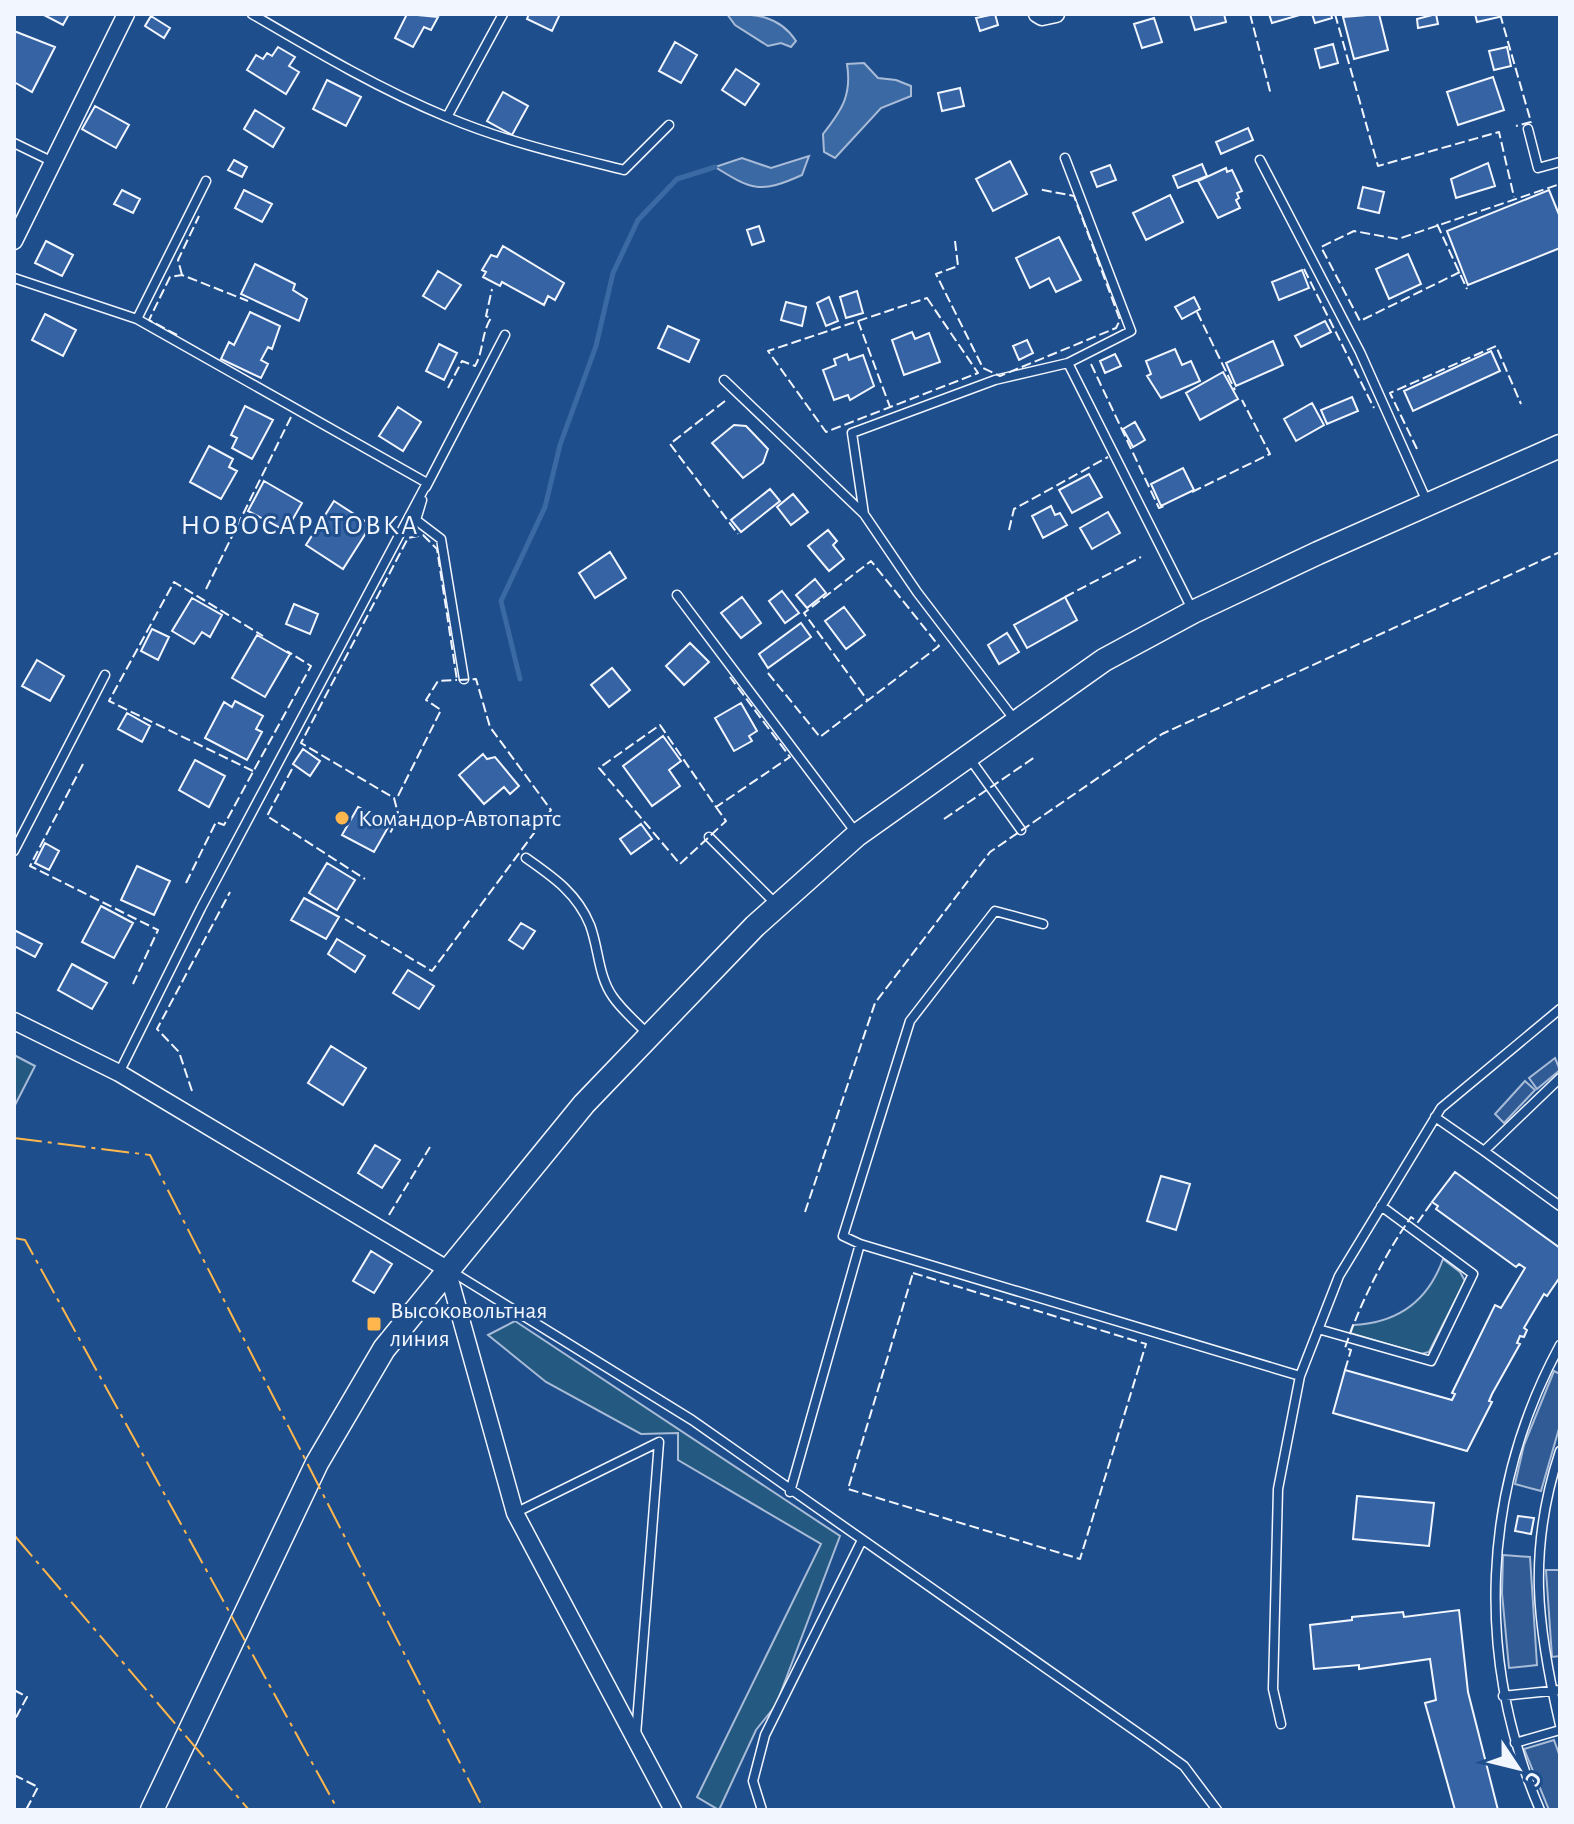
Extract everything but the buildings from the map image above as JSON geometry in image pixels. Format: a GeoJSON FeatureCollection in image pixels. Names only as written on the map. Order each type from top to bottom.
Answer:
{"type":"FeatureCollection","features":[{"type":"Feature","properties":{"kind":"main road"},"geometry":{"type":"LineString","coordinates":[[152,1810],[330,1439],[384,1349],[584,1104],[648,1034],[777,905],[857,835],[967,754],[1104,660],[1193,612],[1560,446]]}},
{"type":"Feature","properties":{"kind":"street"},"geometry":{"type":"LineString","coordinates":[[14,241],[126,14]]}},
{"type":"Feature","properties":{"kind":"street"},"geometry":{"type":"LineString","coordinates":[[1037,14],[1042,17],[1056,14]]}},
{"type":"Feature","properties":{"kind":"street"},"geometry":{"type":"LineString","coordinates":[[14,1021],[119,1073],[447,1269],[515,1513],[673,1810]]}},
{"type":"Feature","properties":{"kind":"lane"},"geometry":{"type":"LineString","coordinates":[[252,14],[336,63],[447,117],[529,147],[624,170],[669,125]]}},
{"type":"Feature","properties":{"kind":"lane"},"geometry":{"type":"LineString","coordinates":[[447,117],[503,14]]}},
{"type":"Feature","properties":{"kind":"lane"},"geometry":{"type":"LineString","coordinates":[[1528,129],[1538,168],[1560,162]]}},
{"type":"Feature","properties":{"kind":"lane"},"geometry":{"type":"LineString","coordinates":[[14,143],[53,162]]}},
{"type":"Feature","properties":{"kind":"lane"},"geometry":{"type":"LineString","coordinates":[[864,514],[852,433],[995,380],[1068,363],[1131,331],[1065,158]]}},
{"type":"Feature","properties":{"kind":"lane"},"geometry":{"type":"LineString","coordinates":[[1260,160],[1360,352],[1428,504]]}},
{"type":"Feature","properties":{"kind":"lane"},"geometry":{"type":"LineString","coordinates":[[137,319],[206,181]]}},
{"type":"Feature","properties":{"kind":"lane"},"geometry":{"type":"LineString","coordinates":[[14,278],[137,319],[427,483]]}},
{"type":"Feature","properties":{"kind":"lane"},"geometry":{"type":"LineString","coordinates":[[119,1073],[215,881],[505,335]]}},
{"type":"Feature","properties":{"kind":"lane"},"geometry":{"type":"LineString","coordinates":[[1068,363],[1193,612]]}},
{"type":"Feature","properties":{"kind":"lane"},"geometry":{"type":"LineString","coordinates":[[724,380],[864,514],[917,592],[1015,720]]}},
{"type":"Feature","properties":{"kind":"lane"},"geometry":{"type":"LineString","coordinates":[[427,483],[416,520],[441,539],[464,679]]}},
{"type":"Feature","properties":{"kind":"lane"},"geometry":{"type":"LineString","coordinates":[[677,595],[857,835]]}},
{"type":"Feature","properties":{"kind":"lane"},"geometry":{"type":"LineString","coordinates":[[14,851],[105,675]]}},
{"type":"Feature","properties":{"kind":"lane"},"geometry":{"type":"LineString","coordinates":[[967,754],[1021,830]]}},
{"type":"Feature","properties":{"kind":"lane"},"geometry":{"type":"LineString","coordinates":[[709,837],[777,905]]}},
{"type":"Feature","properties":{"kind":"lane"},"geometry":{"type":"LineString","coordinates":[[526,858],[565,885],[579,904],[590,926],[602,975],[612,997],[648,1034]]}},
{"type":"Feature","properties":{"kind":"lane"},"geometry":{"type":"LineString","coordinates":[[1043,924],[995,911],[910,1021],[843,1236],[860,1244],[1300,1376]]}},
{"type":"Feature","properties":{"kind":"lane"},"geometry":{"type":"LineString","coordinates":[[1281,1724],[1273,1689],[1278,1489],[1300,1376],[1318,1329],[1339,1276],[1441,1108],[1560,1009]]}},
{"type":"Feature","properties":{"kind":"lane"},"geometry":{"type":"LineString","coordinates":[[1484,1151],[1560,1078]]}},
{"type":"Feature","properties":{"kind":"lane"},"geometry":{"type":"LineString","coordinates":[[1435,1117],[1560,1206]]}},
{"type":"Feature","properties":{"kind":"lane"},"geometry":{"type":"LineString","coordinates":[[1318,1329],[1431,1361],[1473,1274],[1381,1206]]}},
{"type":"Feature","properties":{"kind":"lane"},"geometry":{"type":"LineString","coordinates":[[790,1492],[860,1244]]}},
{"type":"Feature","properties":{"kind":"lane"},"geometry":{"type":"LineString","coordinates":[[447,1269],[692,1420],[790,1492],[1184,1766],[1217,1810]]}},
{"type":"Feature","properties":{"kind":"lane"},"geometry":{"type":"LineString","coordinates":[[1540,1810],[1515,1743],[1503,1696],[1494,1594],[1500,1518],[1521,1432],[1560,1345]]}},
{"type":"Feature","properties":{"kind":"lane"},"geometry":{"type":"LineString","coordinates":[[515,1513],[659,1442],[635,1741]]}},
{"type":"Feature","properties":{"kind":"lane"},"geometry":{"type":"LineString","coordinates":[[1515,1743],[1560,1728],[1556,1690],[1540,1628],[1538,1557],[1548,1497],[1560,1451]]}},
{"type":"Feature","properties":{"kind":"lane"},"geometry":{"type":"LineString","coordinates":[[762,1810],[753,1781],[765,1735],[862,1540]]}},
{"type":"Feature","properties":{"kind":"lane"},"geometry":{"type":"LineString","coordinates":[[1503,1696],[1556,1690]]}},
{"type":"Feature","properties":{"kind":"shaded area"},"geometry":{"type":"Polygon","coordinates":[[[727,14],[757,16],[774,21],[796,41],[791,47],[781,43],[768,46],[735,25],[727,14]]]}},
{"type":"Feature","properties":{"kind":"shaded area"},"geometry":{"type":"Polygon","coordinates":[[[864,63],[878,78],[911,86],[911,96],[881,108],[835,158],[824,152],[823,134],[844,102],[848,85],[847,64],[864,63]]]}},
{"type":"Feature","properties":{"kind":"shaded area"},"geometry":{"type":"Polygon","coordinates":[[[809,156],[802,175],[766,187],[748,185],[715,167],[742,158],[771,168],[809,156]]]}},
{"type":"Feature","properties":{"kind":"shaded area"},"geometry":{"type":"Polygon","coordinates":[[[14,1055],[35,1066],[14,1107],[14,1055]]]}},
{"type":"Feature","properties":{"kind":"shaded area"},"geometry":{"type":"Polygon","coordinates":[[[1555,1058],[1560,1070],[1537,1089],[1529,1078],[1555,1058]]]}},
{"type":"Feature","properties":{"kind":"shaded area"},"geometry":{"type":"Polygon","coordinates":[[[1525,1081],[1535,1090],[1504,1123],[1495,1114],[1525,1081]]]}},
{"type":"Feature","properties":{"kind":"shaded area"},"geometry":{"type":"Polygon","coordinates":[[[1443,1259],[1460,1272],[1465,1281],[1429,1352],[1421,1354],[1350,1333],[1353,1325],[1384,1320],[1409,1307],[1429,1287],[1443,1259]]]}},
{"type":"Feature","properties":{"kind":"shaded area"},"geometry":{"type":"Polygon","coordinates":[[[515,1321],[840,1536],[776,1705],[756,1730],[719,1810],[697,1797],[821,1544],[678,1460],[678,1433],[641,1434],[546,1382],[488,1335],[515,1321]]]}},
{"type":"Feature","properties":{"kind":"shaded area"},"geometry":{"type":"Polygon","coordinates":[[[1554,1371],[1560,1374],[1560,1425],[1541,1491],[1515,1484],[1524,1445],[1554,1371]]]}},
{"type":"Feature","properties":{"kind":"shaded area"},"geometry":{"type":"Polygon","coordinates":[[[1503,1555],[1530,1557],[1537,1665],[1509,1668],[1502,1593],[1503,1555]]]}},
{"type":"Feature","properties":{"kind":"shaded area"},"geometry":{"type":"Polygon","coordinates":[[[1546,1570],[1559,1570],[1560,1656],[1552,1657],[1546,1570]]]}},
{"type":"Feature","properties":{"kind":"shaded area"},"geometry":{"type":"Polygon","coordinates":[[[1554,1740],[1560,1757],[1560,1810],[1549,1810],[1524,1749],[1554,1740]]]}},
{"type":"Feature","properties":{"kind":"waterway"},"geometry":{"type":"LineString","coordinates":[[520,679],[501,601],[545,507],[560,445],[596,346],[613,273],[638,220],[677,179],[715,167]]}},
{"type":"Feature","properties":{"kind":"fence"},"geometry":{"type":"LineString","coordinates":[[1250,14],[1271,95]]}},
{"type":"Feature","properties":{"kind":"fence"},"geometry":{"type":"LineString","coordinates":[[1335,14],[1378,166],[1499,132],[1514,197]]}},
{"type":"Feature","properties":{"kind":"fence"},"geometry":{"type":"LineString","coordinates":[[1500,14],[1531,122],[1516,126]]}},
{"type":"Feature","properties":{"kind":"fence"},"geometry":{"type":"LineString","coordinates":[[1460,272],[1360,321],[1321,247],[1354,231],[1398,239],[1560,184]]}},
{"type":"Feature","properties":{"kind":"fence"},"geometry":{"type":"LineString","coordinates":[[955,241],[958,266],[936,274],[983,368],[1000,376],[1116,328],[1120,320],[1074,196],[1038,189]]}},
{"type":"Feature","properties":{"kind":"fence"},"geometry":{"type":"LineString","coordinates":[[182,275],[178,260],[199,216]]}},
{"type":"Feature","properties":{"kind":"fence"},"geometry":{"type":"LineString","coordinates":[[1437,224],[1467,289]]}},
{"type":"Feature","properties":{"kind":"fence"},"geometry":{"type":"LineString","coordinates":[[1304,269],[1374,408]]}},
{"type":"Feature","properties":{"kind":"fence"},"geometry":{"type":"LineString","coordinates":[[177,335],[149,320],[170,277],[182,275],[248,301]]}},
{"type":"Feature","properties":{"kind":"fence"},"geometry":{"type":"LineString","coordinates":[[448,388],[462,361],[475,366],[478,360],[491,318],[486,316],[492,289]]}},
{"type":"Feature","properties":{"kind":"fence"},"geometry":{"type":"LineString","coordinates":[[927,298],[978,373],[826,432],[768,351],[927,298]]}},
{"type":"Feature","properties":{"kind":"fence"},"geometry":{"type":"LineString","coordinates":[[1197,312],[1235,390]]}},
{"type":"Feature","properties":{"kind":"fence"},"geometry":{"type":"LineString","coordinates":[[858,321],[890,407]]}},
{"type":"Feature","properties":{"kind":"fence"},"geometry":{"type":"LineString","coordinates":[[1417,449],[1390,393],[1496,346],[1521,404]]}},
{"type":"Feature","properties":{"kind":"fence"},"geometry":{"type":"LineString","coordinates":[[1091,364],[1159,508],[1167,505]]}},
{"type":"Feature","properties":{"kind":"fence"},"geometry":{"type":"LineString","coordinates":[[1192,492],[1270,454],[1242,400]]}},
{"type":"Feature","properties":{"kind":"fence"},"geometry":{"type":"LineString","coordinates":[[725,401],[670,444],[738,534]]}},
{"type":"Feature","properties":{"kind":"fence"},"geometry":{"type":"LineString","coordinates":[[206,589],[291,417]]}},
{"type":"Feature","properties":{"kind":"fence"},"geometry":{"type":"LineString","coordinates":[[1009,530],[1014,509],[1108,457]]}},
{"type":"Feature","properties":{"kind":"fence"},"geometry":{"type":"LineString","coordinates":[[345,919],[432,971],[551,810],[490,727],[476,679],[457,680],[437,549],[423,535],[408,538],[301,743],[394,798],[399,817],[389,835]]}},
{"type":"Feature","properties":{"kind":"fence"},"geometry":{"type":"LineString","coordinates":[[805,1212],[875,1003],[990,852],[1162,734],[1560,552]]}},
{"type":"Feature","properties":{"kind":"fence"},"geometry":{"type":"LineString","coordinates":[[1065,597],[1141,557]]}},
{"type":"Feature","properties":{"kind":"fence"},"geometry":{"type":"LineString","coordinates":[[768,673],[820,737],[939,646],[871,561],[804,613],[868,701]]}},
{"type":"Feature","properties":{"kind":"fence"},"geometry":{"type":"LineString","coordinates":[[253,771],[109,701],[174,582],[263,636]]}},
{"type":"Feature","properties":{"kind":"fence"},"geometry":{"type":"LineString","coordinates":[[186,883],[216,822],[224,825],[311,666],[287,651]]}},
{"type":"Feature","properties":{"kind":"fence"},"geometry":{"type":"LineString","coordinates":[[716,807],[726,821],[680,864],[599,768],[660,725],[716,807],[790,757],[730,677]]}},
{"type":"Feature","properties":{"kind":"fence"},"geometry":{"type":"LineString","coordinates":[[398,796],[441,710],[426,700],[438,681],[457,680]]}},
{"type":"Feature","properties":{"kind":"fence"},"geometry":{"type":"LineString","coordinates":[[944,819],[1035,757]]}},
{"type":"Feature","properties":{"kind":"fence"},"geometry":{"type":"LineString","coordinates":[[83,764],[30,866],[158,930],[133,984]]}},
{"type":"Feature","properties":{"kind":"fence"},"geometry":{"type":"LineString","coordinates":[[292,769],[267,816],[365,879]]}},
{"type":"Feature","properties":{"kind":"fence"},"geometry":{"type":"LineString","coordinates":[[192,1091],[179,1052],[157,1029],[230,892]]}},
{"type":"Feature","properties":{"kind":"fence"},"geometry":{"type":"LineString","coordinates":[[389,1215],[430,1147]]}},
{"type":"Feature","properties":{"kind":"fence"},"geometry":{"type":"LineString","coordinates":[[1345,1370],[1351,1350],[1345,1348],[1374,1280],[1411,1217],[1418,1222],[1432,1202]]}},
{"type":"Feature","properties":{"kind":"fence"},"geometry":{"type":"LineString","coordinates":[[913,1273],[1146,1344],[1080,1559],[848,1489],[913,1273]]}},
{"type":"Feature","properties":{"kind":"fence"},"geometry":{"type":"LineString","coordinates":[[14,1690],[27,1697],[14,1721]]}},
{"type":"Feature","properties":{"kind":"fence"},"geometry":{"type":"LineString","coordinates":[[14,1775],[38,1787],[26,1810]]}},
{"type":"Feature","properties":{"kind":"power"},"geometry":{"type":"LineString","coordinates":[[14,1138],[150,1155],[484,1810]]}},
{"type":"Feature","properties":{"kind":"power"},"geometry":{"type":"LineString","coordinates":[[14,1238],[25,1240],[338,1810]]}},
{"type":"Feature","properties":{"kind":"power"},"geometry":{"type":"LineString","coordinates":[[14,1535],[249,1810]]}},
{"type":"Feature","properties":{"kind":"place","name":"Командор-Автопартс"},"geometry":{"type":"Point","coordinates":[342,818]}},
{"type":"Feature","properties":{"kind":"place","name":"Высоковольтная линия"},"geometry":{"type":"Point","coordinates":[374,1324]}},
{"type":"Feature","properties":{"kind":"district","name":"НОВОСАРАТОВКА"},"geometry":{"type":"Point","coordinates":[300,524]}}]}
